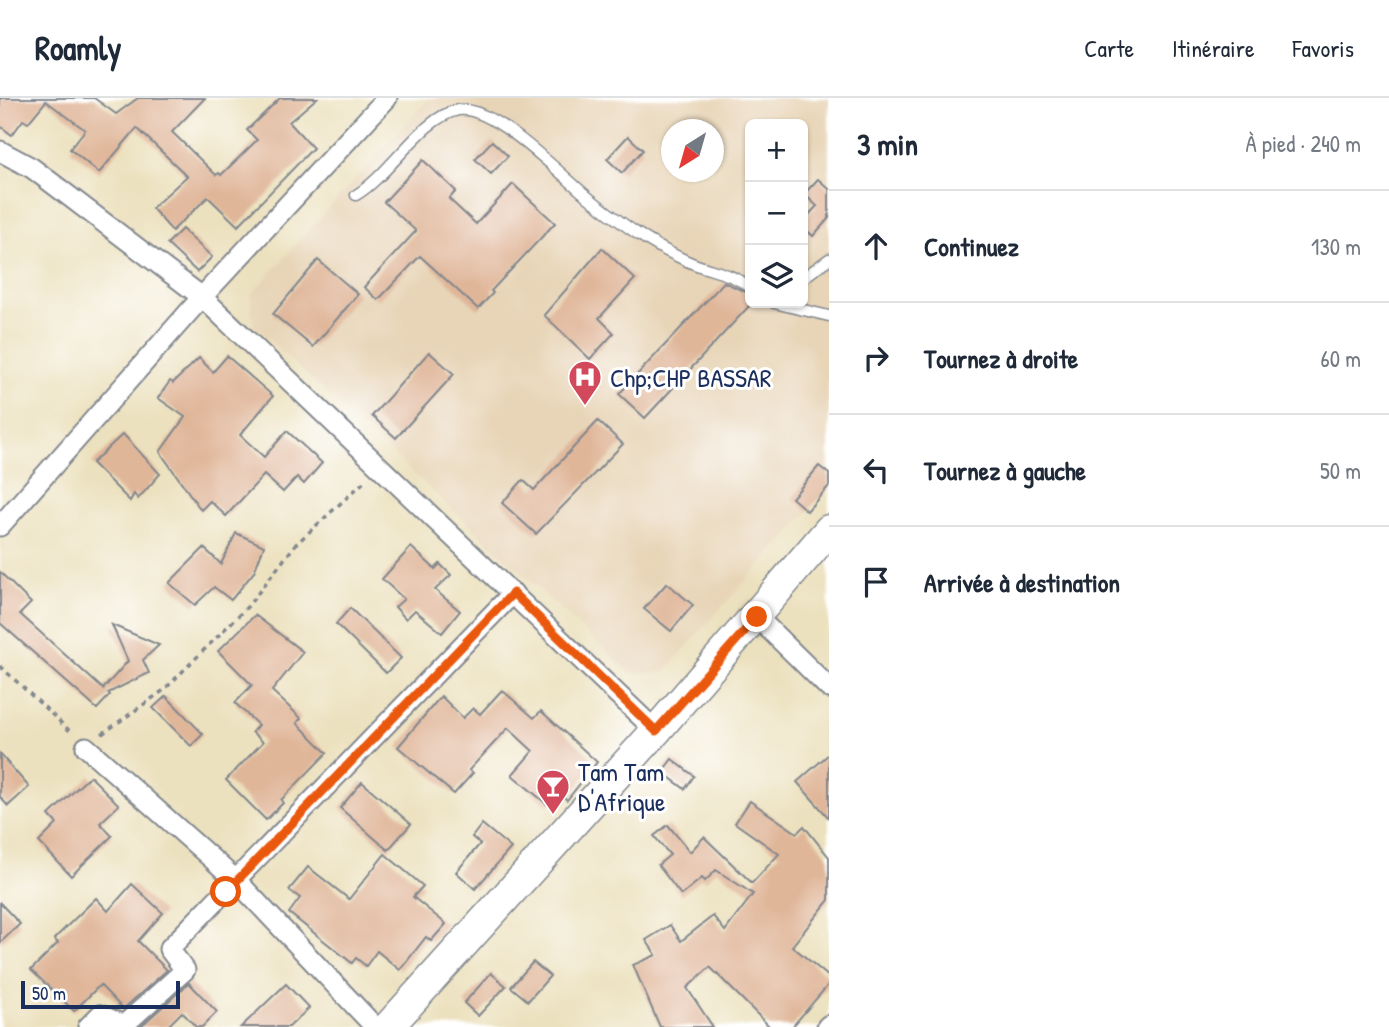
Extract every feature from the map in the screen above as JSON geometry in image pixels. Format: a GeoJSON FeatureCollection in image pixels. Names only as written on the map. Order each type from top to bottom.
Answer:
{"type":"FeatureCollection","features":[{"type":"Feature","properties":{"kind":"main road"},"geometry":{"type":"LineString","coordinates":[[388,1027],[656,731],[757,617],[829,530]]}},
{"type":"Feature","properties":{"kind":"street"},"geometry":{"type":"LineString","coordinates":[[0,526],[202,297],[387,98]]}},
{"type":"Feature","properties":{"kind":"street"},"geometry":{"type":"LineString","coordinates":[[0,151],[32,168],[202,297],[656,731]]}},
{"type":"Feature","properties":{"kind":"street"},"geometry":{"type":"LineString","coordinates":[[89,1027],[100,1015],[124,1025],[185,970],[169,949],[513,593]]}},
{"type":"Feature","properties":{"kind":"street"},"geometry":{"type":"LineString","coordinates":[[757,617],[829,688]]}},
{"type":"Feature","properties":{"kind":"street"},"geometry":{"type":"LineString","coordinates":[[86,747],[236,881],[375,1027]]}},
{"type":"Feature","properties":{"kind":"lane"},"geometry":{"type":"LineString","coordinates":[[356,195],[370,187],[442,116],[461,109],[497,121],[645,241],[690,263],[732,274],[745,283]]}},
{"type":"Feature","properties":{"kind":"lane"},"geometry":{"type":"LineString","coordinates":[[808,274],[829,259]]}},
{"type":"Feature","properties":{"kind":"lane"},"geometry":{"type":"LineString","coordinates":[[796,308],[829,316]]}},
{"type":"Feature","properties":{"kind":"path"},"geometry":{"type":"LineString","coordinates":[[0,666],[86,747],[132,710],[164,690],[248,606],[296,544],[381,467]]}},
{"type":"Feature","properties":{"kind":"shaded area","name":"Chp;CHP BASSAR"},"geometry":{"type":"Polygon","coordinates":[[[429,98],[829,98],[829,488],[664,672],[631,674],[253,325],[250,295],[429,98]]]}},
{"type":"Feature","properties":{"kind":"building"},"geometry":{"type":"Polygon","coordinates":[[[0,98],[94,98],[116,114],[138,98],[205,98],[172,132],[216,175],[221,175],[257,140],[247,130],[280,98],[317,98],[289,122],[313,148],[238,226],[208,197],[172,231],[152,208],[187,176],[137,128],[99,173],[70,149],[85,130],[46,101],[28,123],[23,120],[12,135],[0,126],[0,98]]]}},
{"type":"Feature","properties":{"kind":"building"},"geometry":{"type":"Polygon","coordinates":[[[628,136],[643,150],[622,173],[607,159],[628,136]]]}},
{"type":"Feature","properties":{"kind":"building"},"geometry":{"type":"Polygon","coordinates":[[[492,141],[508,156],[491,174],[475,159],[492,141]]]}},
{"type":"Feature","properties":{"kind":"building"},"geometry":{"type":"Polygon","coordinates":[[[423,160],[456,191],[449,199],[476,224],[513,184],[555,223],[491,291],[493,293],[478,309],[420,256],[378,300],[364,287],[416,231],[384,202],[423,160]]]}},
{"type":"Feature","properties":{"kind":"building"},"geometry":{"type":"Polygon","coordinates":[[[818,179],[829,189],[829,218],[813,236],[808,232],[808,216],[817,206],[808,198],[808,190],[818,179]]]}},
{"type":"Feature","properties":{"kind":"building"},"geometry":{"type":"Polygon","coordinates":[[[182,229],[212,257],[197,272],[167,244],[182,229]]]}},
{"type":"Feature","properties":{"kind":"building"},"geometry":{"type":"Polygon","coordinates":[[[602,248],[635,279],[599,318],[614,333],[590,359],[544,315],[602,248]]]}},
{"type":"Feature","properties":{"kind":"building"},"geometry":{"type":"Polygon","coordinates":[[[318,260],[358,294],[313,347],[273,314],[318,260]]]}},
{"type":"Feature","properties":{"kind":"building"},"geometry":{"type":"Polygon","coordinates":[[[724,282],[745,292],[745,308],[747,308],[645,418],[619,394],[724,282]]]}},
{"type":"Feature","properties":{"kind":"building"},"geometry":{"type":"Polygon","coordinates":[[[429,352],[454,374],[396,438],[372,416],[429,352]]]}},
{"type":"Feature","properties":{"kind":"building"},"geometry":{"type":"Polygon","coordinates":[[[227,356],[273,396],[240,435],[264,457],[287,431],[322,463],[304,484],[297,477],[283,492],[264,475],[226,516],[210,501],[201,510],[160,452],[185,417],[158,398],[170,381],[173,383],[199,358],[213,372],[227,356]]]}},
{"type":"Feature","properties":{"kind":"building"},"geometry":{"type":"Polygon","coordinates":[[[598,421],[623,444],[536,534],[502,503],[523,480],[534,490],[598,421]]]}},
{"type":"Feature","properties":{"kind":"building"},"geometry":{"type":"Polygon","coordinates":[[[123,434],[160,474],[138,499],[134,494],[130,501],[92,463],[123,434]]]}},
{"type":"Feature","properties":{"kind":"building"},"geometry":{"type":"Polygon","coordinates":[[[819,466],[829,474],[829,486],[807,511],[792,498],[819,466]]]}},
{"type":"Feature","properties":{"kind":"building"},"geometry":{"type":"Polygon","coordinates":[[[236,533],[264,546],[254,572],[231,600],[214,587],[195,605],[169,583],[204,548],[221,564],[236,533]]]}},
{"type":"Feature","properties":{"kind":"building"},"geometry":{"type":"Polygon","coordinates":[[[411,547],[435,569],[440,564],[451,575],[435,590],[460,611],[442,633],[415,610],[406,619],[395,607],[404,599],[382,579],[411,547]]]}},
{"type":"Feature","properties":{"kind":"building"},"geometry":{"type":"Polygon","coordinates":[[[0,572],[31,603],[20,614],[103,689],[128,661],[112,625],[159,645],[143,660],[149,673],[108,693],[110,695],[97,709],[0,623],[0,572]]]}},
{"type":"Feature","properties":{"kind":"building"},"geometry":{"type":"Polygon","coordinates":[[[667,583],[693,605],[671,631],[644,609],[667,583]]]}},
{"type":"Feature","properties":{"kind":"building"},"geometry":{"type":"Polygon","coordinates":[[[350,608],[401,658],[386,673],[336,624],[350,608]]]}},
{"type":"Feature","properties":{"kind":"building"},"geometry":{"type":"Polygon","coordinates":[[[255,615],[303,652],[272,691],[301,718],[297,723],[327,753],[281,800],[283,803],[266,820],[226,780],[263,742],[252,732],[258,725],[235,703],[252,685],[218,651],[255,615]]]}},
{"type":"Feature","properties":{"kind":"building"},"geometry":{"type":"Polygon","coordinates":[[[502,690],[534,718],[541,711],[597,762],[567,800],[559,793],[548,805],[512,775],[533,751],[508,728],[469,770],[473,773],[454,794],[398,747],[441,696],[463,718],[473,708],[480,714],[502,690]]]}},
{"type":"Feature","properties":{"kind":"building"},"geometry":{"type":"Polygon","coordinates":[[[166,696],[203,734],[191,746],[153,708],[166,696]]]}},
{"type":"Feature","properties":{"kind":"building"},"geometry":{"type":"Polygon","coordinates":[[[0,754],[29,787],[8,806],[0,797],[0,754]]]}},
{"type":"Feature","properties":{"kind":"building"},"geometry":{"type":"Polygon","coordinates":[[[829,754],[829,818],[797,782],[829,754]]]}},
{"type":"Feature","properties":{"kind":"building"},"geometry":{"type":"Polygon","coordinates":[[[672,759],[694,776],[685,789],[662,772],[672,759]]]}},
{"type":"Feature","properties":{"kind":"building"},"geometry":{"type":"Polygon","coordinates":[[[90,776],[119,805],[100,823],[112,836],[71,876],[39,842],[57,824],[49,815],[90,776]]]}},
{"type":"Feature","properties":{"kind":"building"},"geometry":{"type":"Polygon","coordinates":[[[362,782],[411,824],[388,850],[340,808],[362,782]]]}},
{"type":"Feature","properties":{"kind":"building"},"geometry":{"type":"Polygon","coordinates":[[[750,801],[797,833],[804,826],[829,857],[829,900],[792,946],[829,977],[829,984],[792,1027],[770,1027],[710,967],[687,988],[713,1027],[660,1027],[633,965],[656,955],[646,940],[670,925],[681,941],[713,916],[725,931],[753,894],[716,870],[705,881],[702,878],[681,895],[658,865],[670,855],[654,836],[668,825],[690,852],[704,837],[752,883],[779,854],[735,823],[750,801]]]}},
{"type":"Feature","properties":{"kind":"building"},"geometry":{"type":"Polygon","coordinates":[[[482,824],[511,848],[475,889],[456,872],[480,844],[472,837],[482,824]]]}},
{"type":"Feature","properties":{"kind":"building"},"geometry":{"type":"Polygon","coordinates":[[[385,854],[423,886],[413,897],[446,924],[431,941],[426,937],[400,970],[377,951],[366,966],[356,958],[352,963],[289,913],[300,898],[289,890],[308,867],[349,899],[385,854]]]}},
{"type":"Feature","properties":{"kind":"building"},"geometry":{"type":"Polygon","coordinates":[[[132,884],[163,913],[138,941],[167,970],[123,1009],[100,985],[74,1011],[31,970],[58,943],[54,939],[96,898],[108,911],[132,884]]]}},
{"type":"Feature","properties":{"kind":"building"},"geometry":{"type":"Polygon","coordinates":[[[0,903],[20,924],[0,943],[0,903]]]}},
{"type":"Feature","properties":{"kind":"building"},"geometry":{"type":"Polygon","coordinates":[[[533,962],[550,976],[528,1001],[511,987],[533,962]]]}},
{"type":"Feature","properties":{"kind":"building"},"geometry":{"type":"Polygon","coordinates":[[[491,973],[506,986],[478,1016],[464,1003],[491,973]]]}},
{"type":"Feature","properties":{"kind":"building"},"geometry":{"type":"Polygon","coordinates":[[[189,983],[217,1012],[202,1027],[196,1027],[182,1012],[167,1027],[140,1027],[189,983]]]}},
{"type":"Feature","properties":{"kind":"building"},"geometry":{"type":"Polygon","coordinates":[[[286,984],[309,1008],[289,1027],[241,1027],[286,984]]]}},
{"type":"Feature","properties":{"kind":"place","name":"Chp;CHP BASSAR"},"geometry":{"type":"Point","coordinates":[585,407]}},
{"type":"Feature","properties":{"kind":"place","name":"Tam Tam D'Afrique"},"geometry":{"type":"Point","coordinates":[553,816]}},
{"type":"Feature","properties":{"kind":"route"},"geometry":{"type":"LineString","coordinates":[[226,892],[513,593],[656,731],[757,617]]}}]}
